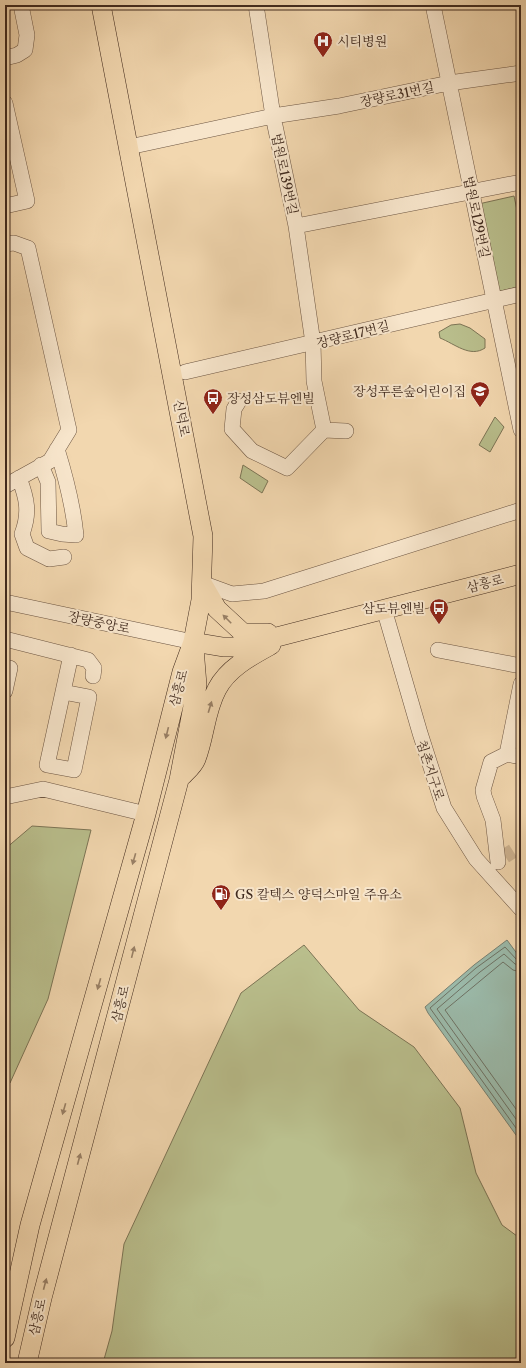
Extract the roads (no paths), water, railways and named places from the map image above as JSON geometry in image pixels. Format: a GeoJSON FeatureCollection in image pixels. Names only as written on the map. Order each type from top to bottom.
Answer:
{"type":"FeatureCollection","features":[{"type":"Feature","properties":{"kind":"main road","name":"신덕로"},"geometry":{"type":"LineString","coordinates":[[100,5],[129,147],[203,536],[201,600],[193,642]]}},
{"type":"Feature","properties":{"kind":"main road","name":"삼흥로"},"geometry":{"type":"LineString","coordinates":[[193,642],[223,647],[238,647],[521,574]]}},
{"type":"Feature","properties":{"kind":"main road"},"geometry":{"type":"LineString","coordinates":[[202,583],[217,609],[243,633],[289,634]]}},
{"type":"Feature","properties":{"kind":"main road"},"geometry":{"type":"LineString","coordinates":[[179,780],[196,761],[210,704],[223,680],[241,663],[289,634]]}},
{"type":"Feature","properties":{"kind":"main road","name":"삼흥로"},"geometry":{"type":"LineString","coordinates":[[27,1363],[42,1298],[179,780],[197,685],[193,642]]}},
{"type":"Feature","properties":{"kind":"main road","name":"삼흥로"},"geometry":{"type":"LineString","coordinates":[[5,1338],[30,1225],[146,814],[182,672],[193,642]]}},
{"type":"Feature","properties":{"kind":"street"},"geometry":{"type":"LineString","coordinates":[[11,56],[25,50],[27,43],[22,5]]}},
{"type":"Feature","properties":{"kind":"street","name":"법원로139번길"},"geometry":{"type":"LineString","coordinates":[[256,5],[273,116],[296,226],[313,343],[314,381],[324,430]]}},
{"type":"Feature","properties":{"kind":"street","name":"법원로129번길"},"geometry":{"type":"LineString","coordinates":[[433,5],[521,430]]}},
{"type":"Feature","properties":{"kind":"street","name":"장량로31번길"},"geometry":{"type":"LineString","coordinates":[[129,147],[273,116],[339,106],[449,83],[521,73]]}},
{"type":"Feature","properties":{"kind":"street"},"geometry":{"type":"LineString","coordinates":[[5,103],[27,201],[5,206]]}},
{"type":"Feature","properties":{"kind":"street"},"geometry":{"type":"LineString","coordinates":[[296,226],[521,182]]}},
{"type":"Feature","properties":{"kind":"street"},"geometry":{"type":"LineString","coordinates":[[5,244],[14,244],[28,248],[70,430],[50,461],[5,486]]}},
{"type":"Feature","properties":{"kind":"street","name":"장량로17번길"},"geometry":{"type":"LineString","coordinates":[[185,372],[521,294]]}},
{"type":"Feature","properties":{"kind":"street"},"geometry":{"type":"LineString","coordinates":[[239,401],[234,409],[232,429],[252,451],[287,468],[324,430],[346,431]]}},
{"type":"Feature","properties":{"kind":"street"},"geometry":{"type":"LineString","coordinates":[[41,465],[48,482],[49,531],[76,535],[74,514],[68,484],[58,449]]}},
{"type":"Feature","properties":{"kind":"street"},"geometry":{"type":"LineString","coordinates":[[19,478],[26,496],[27,522],[22,534],[27,548],[49,559],[64,557]]}},
{"type":"Feature","properties":{"kind":"street"},"geometry":{"type":"LineString","coordinates":[[202,583],[232,594],[264,591],[521,510]]}},
{"type":"Feature","properties":{"kind":"street","name":"장량중앙로"},"geometry":{"type":"LineString","coordinates":[[5,602],[193,642]]}},
{"type":"Feature","properties":{"kind":"street","name":"침촌지구로"},"geometry":{"type":"LineString","coordinates":[[384,609],[420,734],[444,808],[476,859],[521,909]]}},
{"type":"Feature","properties":{"kind":"street"},"geometry":{"type":"LineString","coordinates":[[5,639],[88,660],[94,668],[94,676]]}},
{"type":"Feature","properties":{"kind":"street"},"geometry":{"type":"LineString","coordinates":[[438,650],[521,666]]}},
{"type":"Feature","properties":{"kind":"street"},"geometry":{"type":"LineString","coordinates":[[63,692],[89,697],[74,770],[47,764],[71,655]]}},
{"type":"Feature","properties":{"kind":"street"},"geometry":{"type":"LineString","coordinates":[[5,691],[10,668]]}},
{"type":"Feature","properties":{"kind":"street"},"geometry":{"type":"LineString","coordinates":[[485,869],[501,859],[493,820],[483,790],[491,762],[514,755],[521,684]]}},
{"type":"Feature","properties":{"kind":"street"},"geometry":{"type":"LineString","coordinates":[[5,797],[43,788],[146,814]]}},
{"type":"Feature","properties":{"kind":"water"},"geometry":{"type":"Polygon","coordinates":[[[507,940],[521,959],[521,1142],[425,1007],[474,965],[507,940]]]}},
{"type":"Feature","properties":{"kind":"tunnel"},"geometry":{"type":"LineString","coordinates":[[505,856],[513,851]]}},
{"type":"Feature","properties":{"kind":"place","name":"시티병원"},"geometry":{"type":"Point","coordinates":[323,58]}},
{"type":"Feature","properties":{"kind":"place","name":"장성푸른숲어린이집"},"geometry":{"type":"Point","coordinates":[480,408]}},
{"type":"Feature","properties":{"kind":"place","name":"장성삼도뷰엔빌"},"geometry":{"type":"Point","coordinates":[213,415]}},
{"type":"Feature","properties":{"kind":"place","name":"삼도뷰엔빌"},"geometry":{"type":"Point","coordinates":[439,625]}},
{"type":"Feature","properties":{"kind":"place","name":"GS 칼텍스 양덕스마일 주유소"},"geometry":{"type":"Point","coordinates":[221,911]}}]}
